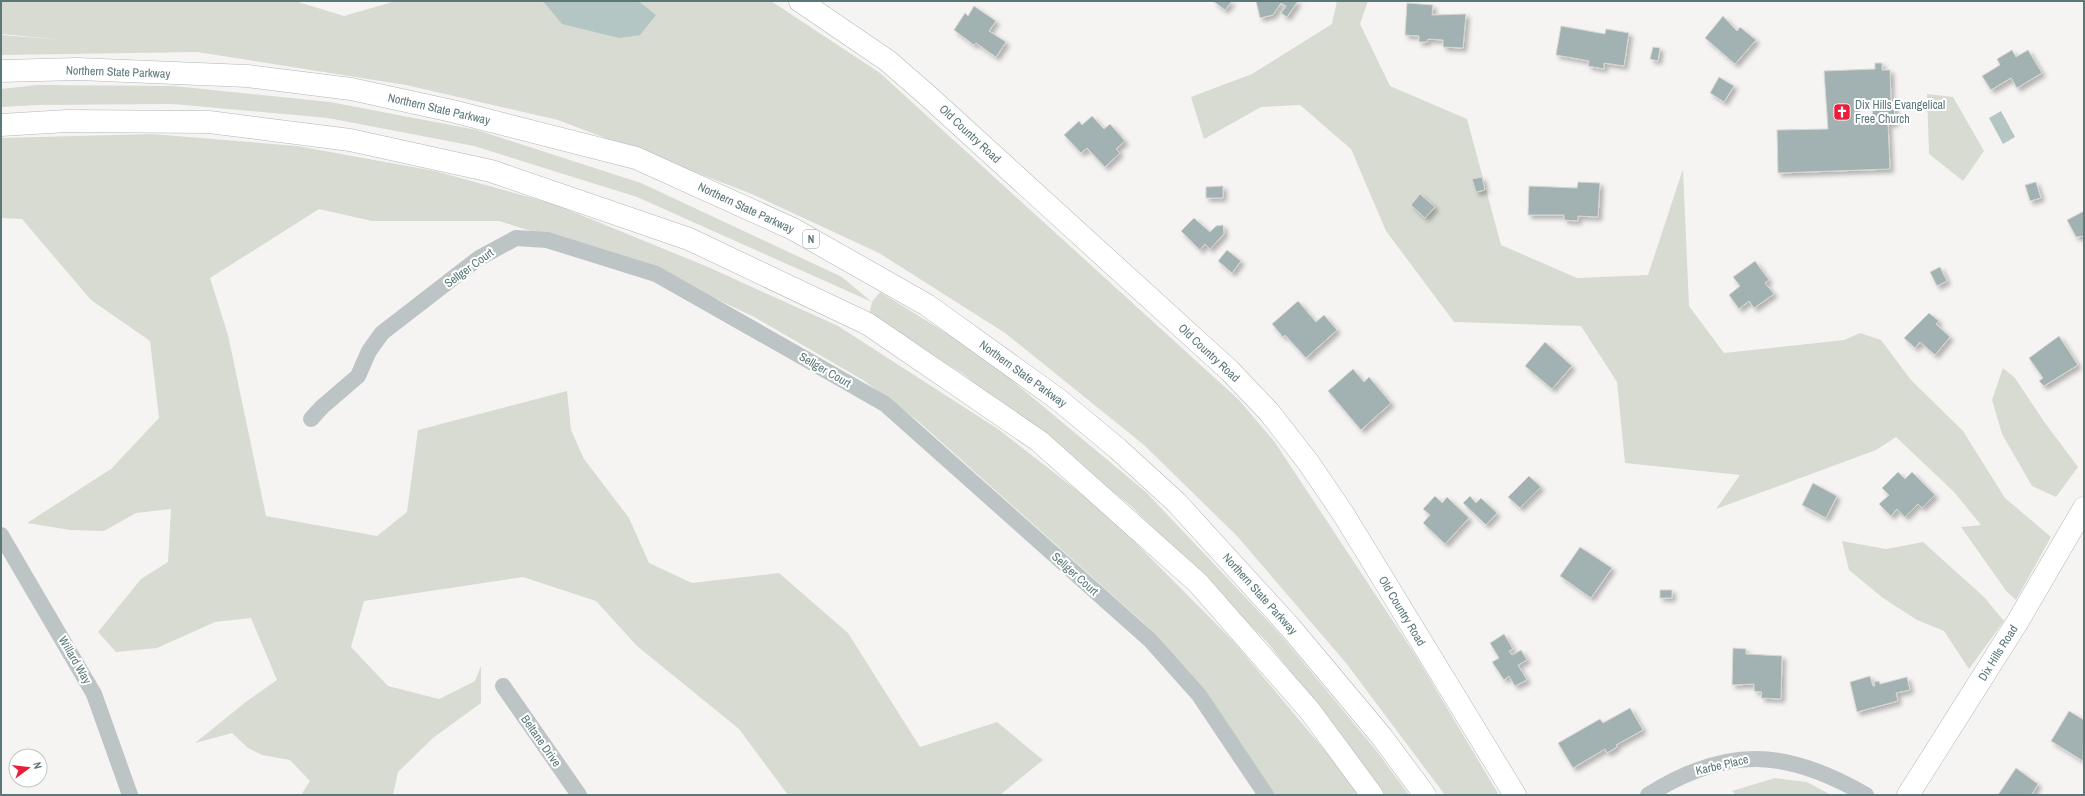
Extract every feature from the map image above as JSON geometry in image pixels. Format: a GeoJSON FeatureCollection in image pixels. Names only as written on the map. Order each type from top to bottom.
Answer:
{"type":"FeatureCollection","features":[{"type":"Feature","properties":{"kind":"main road","name":"Old Country Road"},"geometry":{"type":"LineString","coordinates":[[800,1],[888,61],[927,95],[1230,371],[1269,412],[1308,462],[1344,515],[1515,795]]}},
{"type":"Feature","properties":{"kind":"main road","name":"Northern State Parkway"},"geometry":{"type":"LineString","coordinates":[[1,71],[78,69],[239,76],[351,89],[452,111],[636,158],[793,229],[927,305],[1059,400],[1118,449],[1176,502],[1290,627],[1377,731],[1425,795]]}},
{"type":"Feature","properties":{"kind":"main road"},"geometry":{"type":"LineString","coordinates":[[1,125],[67,121],[209,122],[350,140],[484,169],[689,239],[868,324],[1039,441],[1198,583],[1310,711],[1372,795]]}},
{"type":"Feature","properties":{"kind":"main road","name":"Dix Hills Road"},"geometry":{"type":"LineString","coordinates":[[1908,795],[2018,622],[2084,508]]}},
{"type":"Feature","properties":{"kind":"street","name":"Sellger Court"},"geometry":{"type":"LineString","coordinates":[[311,419],[322,407],[358,376],[369,351],[382,333],[479,258],[516,238],[547,240],[656,274],[884,404],[1150,640],[1199,694],[1266,795]]}},
{"type":"Feature","properties":{"kind":"street","name":"Willard Way"},"geometry":{"type":"LineString","coordinates":[[1,535],[94,694],[130,795]]}},
{"type":"Feature","properties":{"kind":"street","name":"Beltane Drive"},"geometry":{"type":"LineString","coordinates":[[503,686],[579,795]]}},
{"type":"Feature","properties":{"kind":"street","name":"Karbe Place"},"geometry":{"type":"LineString","coordinates":[[1648,795],[1667,783],[1691,772],[1725,762],[1756,758],[1789,761],[1821,772],[1866,795]]}},
{"type":"Feature","properties":{"kind":"shaded area"},"geometry":{"type":"Polygon","coordinates":[[[1,1],[295,1],[344,16],[396,1],[771,1],[880,73],[1239,400],[1274,441],[1416,656],[1499,795],[1445,795],[1346,663],[1237,536],[1144,445],[1005,333],[879,253],[752,194],[558,120],[406,85],[197,52],[1,55],[1,35],[64,40],[1,34],[1,1]]]}},
{"type":"Feature","properties":{"kind":"shaded area"},"geometry":{"type":"Polygon","coordinates":[[[543,1],[638,1],[656,15],[640,35],[619,38],[562,24],[543,1]]]}},
{"type":"Feature","properties":{"kind":"shaded area"},"geometry":{"type":"Polygon","coordinates":[[[1337,1],[1368,1],[1360,24],[1390,86],[1467,119],[1501,245],[1577,278],[1648,275],[1683,169],[1689,306],[1724,353],[1844,340],[1860,333],[1881,340],[1911,380],[1963,431],[2005,498],[2051,537],[2016,600],[2007,592],[1961,527],[1981,525],[1954,492],[1896,437],[1876,450],[1716,509],[1740,475],[1625,463],[1617,382],[1581,326],[1454,322],[1386,231],[1351,149],[1300,105],[1261,107],[1204,139],[1191,97],[1252,74],[1332,24],[1337,1]]]}},
{"type":"Feature","properties":{"kind":"shaded area"},"geometry":{"type":"Polygon","coordinates":[[[37,85],[174,86],[330,102],[477,130],[641,183],[842,277],[872,302],[637,197],[474,146],[328,118],[172,104],[39,105],[1,107],[1,89],[37,85]]]}},
{"type":"Feature","properties":{"kind":"shaded area"},"geometry":{"type":"Polygon","coordinates":[[[1927,94],[1953,97],[1984,151],[1963,181],[1929,154],[1927,94]]]}},
{"type":"Feature","properties":{"kind":"shaded area"},"geometry":{"type":"Polygon","coordinates":[[[2001,111],[2015,137],[2003,144],[1989,118],[2001,111]]]}},
{"type":"Feature","properties":{"kind":"shaded area"},"geometry":{"type":"Polygon","coordinates":[[[152,134],[297,146],[435,171],[554,204],[708,267],[838,326],[998,429],[1106,513],[1234,642],[1362,795],[1272,795],[1193,678],[1148,627],[919,422],[863,380],[754,317],[659,271],[499,221],[372,221],[319,209],[210,278],[228,335],[266,516],[377,536],[407,512],[418,430],[567,391],[571,430],[584,459],[629,518],[649,563],[692,583],[779,573],[848,633],[920,747],[997,722],[1043,760],[1000,795],[788,795],[739,729],[637,646],[596,601],[523,577],[364,601],[351,647],[388,686],[439,699],[475,681],[481,666],[481,703],[433,738],[398,772],[393,795],[301,795],[310,781],[290,760],[262,755],[248,748],[232,733],[195,743],[247,701],[277,680],[251,618],[215,622],[157,648],[116,652],[98,632],[141,579],[168,562],[171,509],[136,513],[104,531],[70,530],[27,523],[111,469],[159,418],[150,341],[91,300],[22,219],[1,218],[1,138],[152,134]]]}},
{"type":"Feature","properties":{"kind":"shaded area"},"geometry":{"type":"Polygon","coordinates":[[[880,292],[979,353],[1146,492],[1279,633],[1375,749],[1409,795],[1383,795],[1360,762],[1268,643],[1131,506],[963,374],[869,316],[872,302],[880,292]]]}},
{"type":"Feature","properties":{"kind":"shaded area"},"geometry":{"type":"Polygon","coordinates":[[[2003,368],[2015,378],[2045,423],[2078,467],[2056,497],[2032,486],[2002,434],[1992,400],[2003,368]]]}},
{"type":"Feature","properties":{"kind":"shaded area"},"geometry":{"type":"Polygon","coordinates":[[[1842,541],[1886,549],[1923,542],[1984,597],[2004,621],[1969,669],[1944,631],[1917,620],[1883,598],[1849,570],[1842,541]]]}},
{"type":"Feature","properties":{"kind":"shaded area"},"geometry":{"type":"Polygon","coordinates":[[[1775,778],[1807,782],[1831,795],[1736,795],[1732,791],[1775,778]]]}},
{"type":"Feature","properties":{"kind":"building"},"geometry":{"type":"Polygon","coordinates":[[[1213,1],[1232,1],[1225,10],[1213,1]]]}},
{"type":"Feature","properties":{"kind":"building"},"geometry":{"type":"Polygon","coordinates":[[[1256,1],[1298,1],[1287,17],[1281,13],[1286,6],[1281,3],[1273,15],[1260,18],[1256,1]]]}},
{"type":"Feature","properties":{"kind":"building"},"geometry":{"type":"Polygon","coordinates":[[[1407,3],[1433,5],[1432,15],[1466,14],[1463,48],[1443,47],[1443,40],[1428,39],[1427,42],[1419,42],[1419,36],[1405,35],[1407,3]]]}},
{"type":"Feature","properties":{"kind":"building"},"geometry":{"type":"Polygon","coordinates":[[[974,6],[996,21],[989,31],[1006,42],[996,57],[976,43],[974,45],[954,30],[965,13],[968,16],[974,6]]]}},
{"type":"Feature","properties":{"kind":"building"},"geometry":{"type":"Polygon","coordinates":[[[1723,16],[1737,31],[1740,27],[1756,40],[1735,64],[1705,38],[1723,16]]]}},
{"type":"Feature","properties":{"kind":"building"},"geometry":{"type":"Polygon","coordinates":[[[1561,26],[1605,34],[1606,29],[1629,33],[1624,66],[1604,63],[1604,69],[1588,66],[1589,61],[1556,55],[1561,26]]]}},
{"type":"Feature","properties":{"kind":"building"},"geometry":{"type":"Polygon","coordinates":[[[1653,47],[1660,48],[1658,61],[1650,59],[1653,47]]]}},
{"type":"Feature","properties":{"kind":"building"},"geometry":{"type":"Polygon","coordinates":[[[2012,50],[2016,57],[2028,50],[2042,73],[2017,88],[2011,78],[1991,90],[1982,76],[2000,65],[1997,59],[2012,50]]]}},
{"type":"Feature","properties":{"kind":"building","name":"Dix Hills Evangelical Free Church"},"geometry":{"type":"Polygon","coordinates":[[[1875,63],[1882,63],[1882,70],[1890,70],[1891,103],[1894,103],[1895,123],[1888,123],[1890,169],[1778,173],[1777,130],[1828,129],[1824,71],[1875,69],[1875,63]],[[1855,101],[1855,122],[1873,121],[1872,101],[1855,101]]]}},
{"type":"Feature","properties":{"kind":"building"},"geometry":{"type":"Polygon","coordinates":[[[1719,77],[1734,86],[1724,102],[1710,93],[1719,77]]]}},
{"type":"Feature","properties":{"kind":"building"},"geometry":{"type":"Polygon","coordinates":[[[1092,116],[1104,129],[1110,124],[1125,141],[1116,149],[1120,153],[1105,167],[1087,148],[1081,153],[1064,135],[1079,121],[1082,125],[1092,116]]]}},
{"type":"Feature","properties":{"kind":"building"},"geometry":{"type":"Polygon","coordinates":[[[1482,177],[1485,190],[1476,192],[1472,179],[1482,177]]]}},
{"type":"Feature","properties":{"kind":"building"},"geometry":{"type":"Polygon","coordinates":[[[1578,182],[1600,183],[1598,217],[1578,216],[1578,221],[1564,220],[1564,215],[1528,215],[1529,186],[1577,188],[1578,182]]]}},
{"type":"Feature","properties":{"kind":"building"},"geometry":{"type":"Polygon","coordinates":[[[2036,182],[2041,198],[2030,201],[2025,185],[2036,182]]]}},
{"type":"Feature","properties":{"kind":"building"},"geometry":{"type":"Polygon","coordinates":[[[1223,186],[1223,198],[1206,198],[1206,187],[1223,186]]]}},
{"type":"Feature","properties":{"kind":"building"},"geometry":{"type":"Polygon","coordinates":[[[1420,194],[1435,207],[1425,218],[1411,205],[1420,194]]]}},
{"type":"Feature","properties":{"kind":"building"},"geometry":{"type":"Polygon","coordinates":[[[2084,211],[2084,236],[2076,237],[2067,220],[2084,211]]]}},
{"type":"Feature","properties":{"kind":"building"},"geometry":{"type":"Polygon","coordinates":[[[1194,218],[1210,232],[1216,226],[1223,225],[1224,234],[1210,249],[1205,244],[1200,250],[1181,231],[1194,218]]]}},
{"type":"Feature","properties":{"kind":"building"},"geometry":{"type":"Polygon","coordinates":[[[1227,250],[1241,261],[1232,273],[1218,261],[1227,250]]]}},
{"type":"Feature","properties":{"kind":"building"},"geometry":{"type":"Polygon","coordinates":[[[1755,261],[1769,280],[1765,283],[1774,294],[1754,308],[1749,301],[1739,309],[1729,295],[1740,286],[1733,277],[1755,261]]]}},
{"type":"Feature","properties":{"kind":"building"},"geometry":{"type":"Polygon","coordinates":[[[1940,267],[1947,281],[1937,286],[1930,272],[1940,267]]]}},
{"type":"Feature","properties":{"kind":"building"},"geometry":{"type":"Polygon","coordinates":[[[1298,301],[1316,322],[1324,315],[1337,330],[1306,358],[1285,335],[1283,337],[1272,324],[1298,301]]]}},
{"type":"Feature","properties":{"kind":"building"},"geometry":{"type":"Polygon","coordinates":[[[1929,313],[1939,321],[1936,324],[1950,337],[1935,355],[1920,342],[1915,348],[1904,338],[1929,313]]]}},
{"type":"Feature","properties":{"kind":"building"},"geometry":{"type":"Polygon","coordinates":[[[2059,336],[2078,365],[2044,386],[2039,381],[2043,378],[2029,358],[2059,336]]]}},
{"type":"Feature","properties":{"kind":"building"},"geometry":{"type":"Polygon","coordinates":[[[1545,342],[1572,366],[1552,389],[1525,366],[1545,342]]]}},
{"type":"Feature","properties":{"kind":"building"},"geometry":{"type":"Polygon","coordinates":[[[1353,369],[1364,382],[1369,377],[1391,403],[1361,430],[1328,391],[1353,369]]]}},
{"type":"Feature","properties":{"kind":"building"},"geometry":{"type":"Polygon","coordinates":[[[1898,472],[1905,479],[1912,472],[1935,495],[1922,508],[1918,504],[1905,517],[1897,509],[1891,516],[1879,504],[1889,495],[1882,488],[1898,472]]]}},
{"type":"Feature","properties":{"kind":"building"},"geometry":{"type":"Polygon","coordinates":[[[1529,476],[1541,487],[1520,508],[1508,497],[1529,476]]]}},
{"type":"Feature","properties":{"kind":"building"},"geometry":{"type":"Polygon","coordinates":[[[1813,483],[1837,496],[1826,518],[1802,505],[1813,483]]]}},
{"type":"Feature","properties":{"kind":"building"},"geometry":{"type":"Polygon","coordinates":[[[1435,496],[1442,503],[1447,497],[1469,518],[1445,544],[1423,523],[1430,515],[1423,509],[1435,496]]]}},
{"type":"Feature","properties":{"kind":"building"},"geometry":{"type":"Polygon","coordinates":[[[1470,496],[1476,503],[1481,498],[1497,513],[1486,525],[1463,503],[1470,496]]]}},
{"type":"Feature","properties":{"kind":"building"},"geometry":{"type":"Polygon","coordinates":[[[1580,547],[1612,568],[1591,598],[1560,576],[1580,547]]]}},
{"type":"Feature","properties":{"kind":"building"},"geometry":{"type":"Polygon","coordinates":[[[1660,590],[1672,590],[1672,598],[1660,598],[1660,590]]]}},
{"type":"Feature","properties":{"kind":"building"},"geometry":{"type":"Polygon","coordinates":[[[1504,634],[1513,649],[1509,651],[1512,655],[1521,650],[1527,660],[1518,665],[1527,680],[1515,686],[1509,676],[1504,680],[1492,662],[1499,658],[1490,643],[1504,634]]]}},
{"type":"Feature","properties":{"kind":"building"},"geometry":{"type":"Polygon","coordinates":[[[1733,648],[1746,649],[1746,654],[1782,656],[1781,699],[1761,698],[1762,692],[1754,691],[1754,684],[1732,685],[1733,648]]]}},
{"type":"Feature","properties":{"kind":"building"},"geometry":{"type":"Polygon","coordinates":[[[1870,676],[1873,686],[1875,686],[1874,682],[1879,681],[1880,684],[1907,677],[1910,690],[1896,693],[1898,701],[1857,712],[1850,682],[1870,676]]]}},
{"type":"Feature","properties":{"kind":"building"},"geometry":{"type":"Polygon","coordinates":[[[1630,708],[1643,730],[1616,745],[1617,747],[1607,753],[1605,749],[1573,768],[1558,743],[1600,719],[1603,723],[1630,708]]]}},
{"type":"Feature","properties":{"kind":"building"},"geometry":{"type":"Polygon","coordinates":[[[2069,711],[2084,720],[2083,761],[2051,741],[2069,711]]]}},
{"type":"Feature","properties":{"kind":"building"},"geometry":{"type":"Polygon","coordinates":[[[2016,768],[2038,784],[2032,794],[2034,795],[1998,795],[2016,768]]]}},
{"type":"Feature","properties":{"kind":"place","name":"Dix Hills Evangelical Free Church"},"geometry":{"type":"Point","coordinates":[1842,112]}}]}
